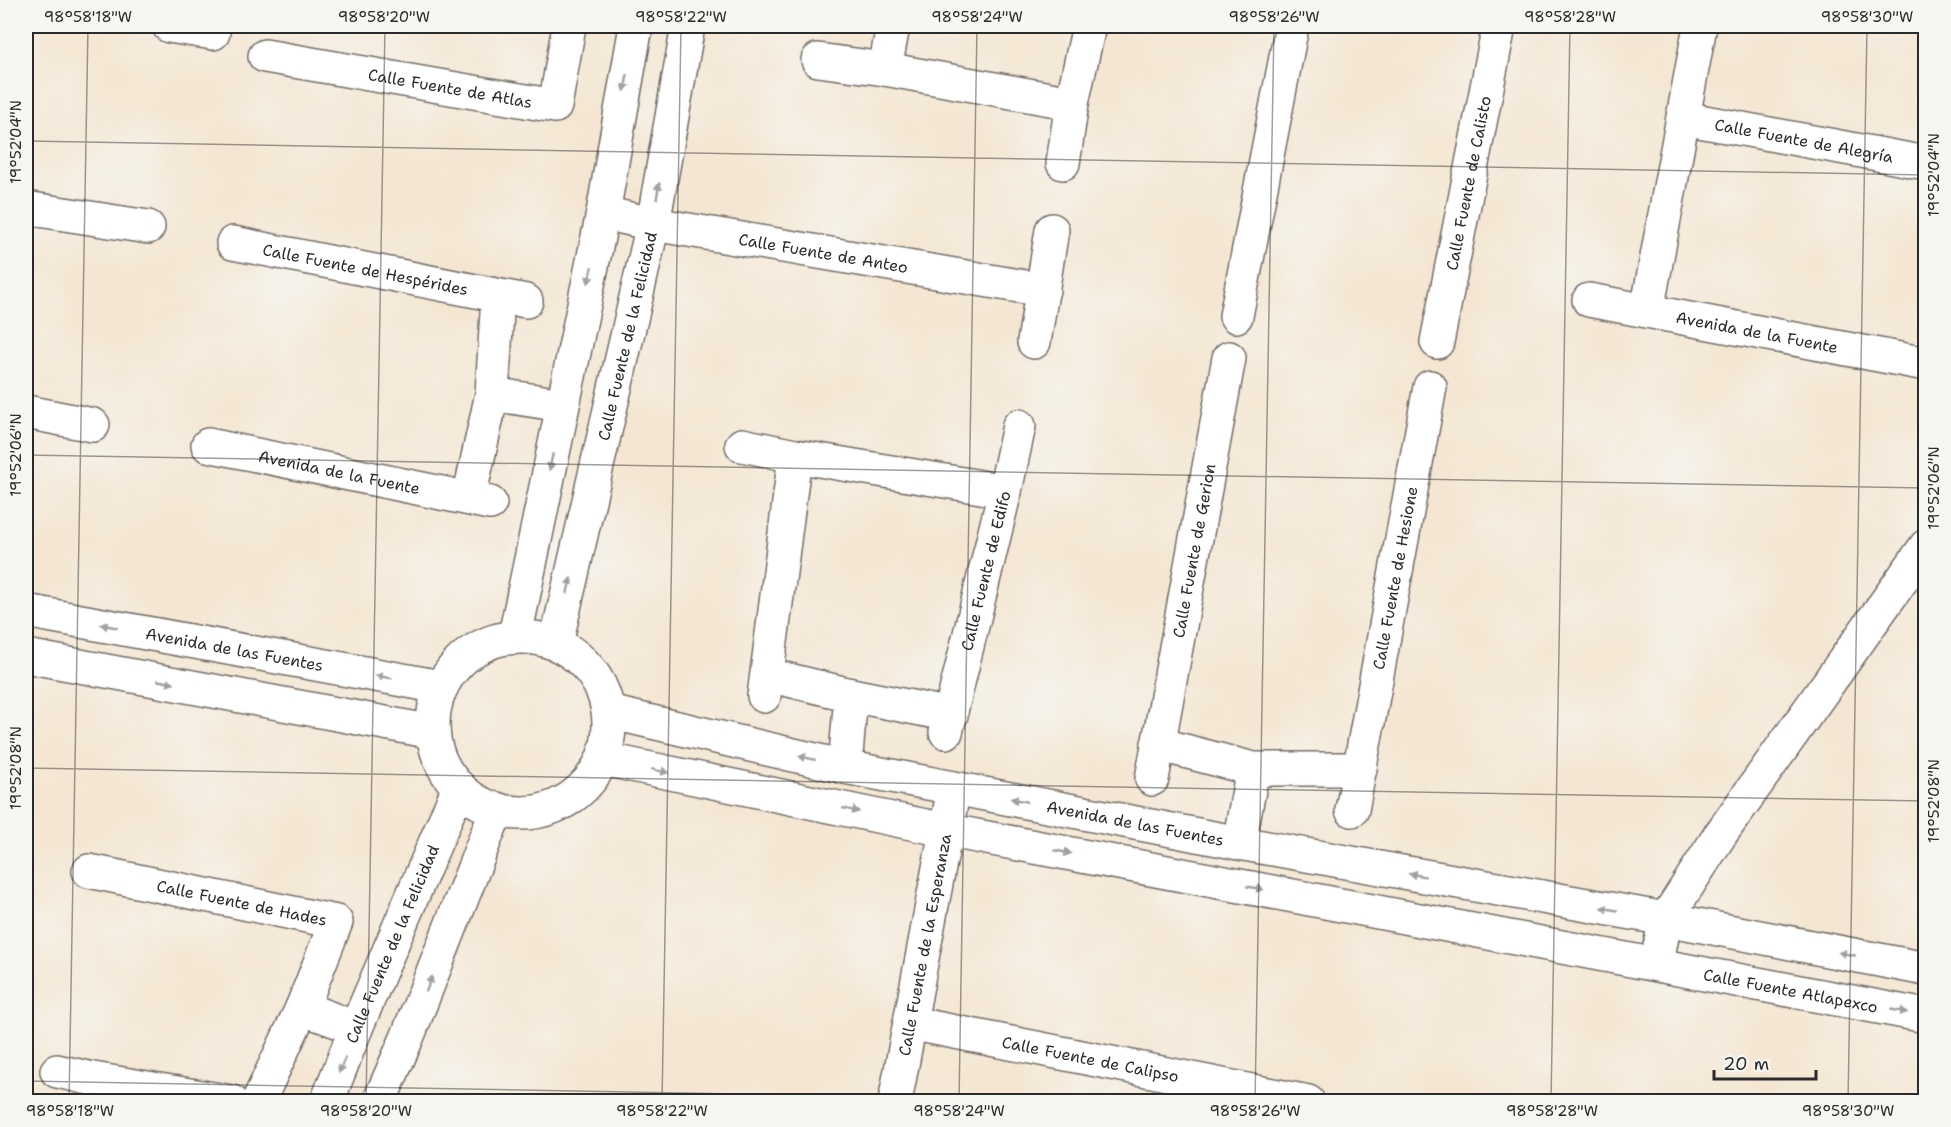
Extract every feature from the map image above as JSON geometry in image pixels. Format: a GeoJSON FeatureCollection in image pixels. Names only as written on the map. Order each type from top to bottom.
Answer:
{"type":"FeatureCollection","features":[{"type":"Feature","properties":{"kind":"street"},"geometry":{"type":"LineString","coordinates":[[169,26],[213,33]]}},
{"type":"Feature","properties":{"kind":"street","name":"Calle Fuente de Atlas"},"geometry":{"type":"LineString","coordinates":[[265,56],[555,106],[568,26]]}},
{"type":"Feature","properties":{"kind":"street"},"geometry":{"type":"LineString","coordinates":[[515,636],[603,213],[636,26]]}},
{"type":"Feature","properties":{"kind":"street","name":"Calle Fuente de la Felicidad"},"geometry":{"type":"LineString","coordinates":[[556,643],[653,224],[688,26]]}},
{"type":"Feature","properties":{"kind":"street"},"geometry":{"type":"LineString","coordinates":[[885,69],[893,26]]}},
{"type":"Feature","properties":{"kind":"street"},"geometry":{"type":"LineString","coordinates":[[1063,163],[1072,104],[1089,26]]}},
{"type":"Feature","properties":{"kind":"street"},"geometry":{"type":"LineString","coordinates":[[1236,316],[1292,26]]}},
{"type":"Feature","properties":{"kind":"street","name":"Calle Fuente de Calisto"},"geometry":{"type":"LineString","coordinates":[[1437,342],[1499,26]]}},
{"type":"Feature","properties":{"kind":"street"},"geometry":{"type":"LineString","coordinates":[[1647,311],[1700,26]]}},
{"type":"Feature","properties":{"kind":"street"},"geometry":{"type":"LineString","coordinates":[[818,60],[885,69],[1072,104]]}},
{"type":"Feature","properties":{"kind":"street","name":"Calle Fuente de Alegría"},"geometry":{"type":"LineString","coordinates":[[1683,118],[1926,163]]}},
{"type":"Feature","properties":{"kind":"street"},"geometry":{"type":"LineString","coordinates":[[26,208],[148,227]]}},
{"type":"Feature","properties":{"kind":"street","name":"Calle Fuente de Anteo"},"geometry":{"type":"LineString","coordinates":[[603,213],[653,224],[1042,290]]}},
{"type":"Feature","properties":{"kind":"street"},"geometry":{"type":"LineString","coordinates":[[1034,342],[1052,230]]}},
{"type":"Feature","properties":{"kind":"street","name":"Calle Fuente de Hespérides"},"geometry":{"type":"LineString","coordinates":[[233,243],[512,299],[492,394]]}},
{"type":"Feature","properties":{"kind":"street","name":"Avenida de la Fuente"},"geometry":{"type":"LineString","coordinates":[[1589,300],[1926,364]]}},
{"type":"Feature","properties":{"kind":"street","name":"Calle Fuente de Gerion"},"geometry":{"type":"LineString","coordinates":[[1152,779],[1229,358]]}},
{"type":"Feature","properties":{"kind":"street","name":"Calle Fuente de Hesione"},"geometry":{"type":"LineString","coordinates":[[1352,810],[1430,387]]}},
{"type":"Feature","properties":{"kind":"street"},"geometry":{"type":"LineString","coordinates":[[492,394],[562,405]]}},
{"type":"Feature","properties":{"kind":"street","name":"Avenida de la Fuente"},"geometry":{"type":"LineString","coordinates":[[208,445],[479,501],[492,394]]}},
{"type":"Feature","properties":{"kind":"street"},"geometry":{"type":"LineString","coordinates":[[26,412],[93,425]]}},
{"type":"Feature","properties":{"kind":"street","name":"Calle Fuente de Edifo"},"geometry":{"type":"LineString","coordinates":[[795,456],[766,685],[851,695],[948,724],[1019,426]]}},
{"type":"Feature","properties":{"kind":"street"},"geometry":{"type":"LineString","coordinates":[[742,445],[1005,491]]}},
{"type":"Feature","properties":{"kind":"street"},"geometry":{"type":"LineString","coordinates":[[603,759],[945,830],[1656,963],[1666,919],[1720,835],[1926,546]]}},
{"type":"Feature","properties":{"kind":"street","name":"Avenida de las Fuentes"},"geometry":{"type":"LineString","coordinates":[[26,610],[441,687]]}},
{"type":"Feature","properties":{"kind":"street"},"geometry":{"type":"LineString","coordinates":[[515,636],[556,643],[575,654],[590,669],[601,687],[609,712],[610,728],[607,750],[598,769],[585,786],[568,800],[549,809],[528,813],[507,812],[486,806],[467,794],[451,779],[440,760],[432,717],[437,696],[446,677],[459,661],[494,640],[515,636]]}},
{"type":"Feature","properties":{"kind":"street"},"geometry":{"type":"LineString","coordinates":[[26,656],[433,732]]}},
{"type":"Feature","properties":{"kind":"street"},"geometry":{"type":"LineString","coordinates":[[845,767],[851,695]]}},
{"type":"Feature","properties":{"kind":"street","name":"Avenida de las Fuentes"},"geometry":{"type":"LineString","coordinates":[[609,712],[845,767],[1239,843],[1666,919]]}},
{"type":"Feature","properties":{"kind":"street"},"geometry":{"type":"LineString","coordinates":[[1158,744],[1253,769],[1360,769]]}},
{"type":"Feature","properties":{"kind":"street"},"geometry":{"type":"LineString","coordinates":[[1239,843],[1253,769]]}},
{"type":"Feature","properties":{"kind":"street","name":"Calle Fuente de la Felicidad"},"geometry":{"type":"LineString","coordinates":[[327,1101],[459,787]]}},
{"type":"Feature","properties":{"kind":"street","name":"Calle Fuente de la Esperanza"},"geometry":{"type":"LineString","coordinates":[[896,1101],[954,788]]}},
{"type":"Feature","properties":{"kind":"street"},"geometry":{"type":"LineString","coordinates":[[379,1101],[407,1038],[497,809]]}},
{"type":"Feature","properties":{"kind":"street","name":"Calle Fuente de Hades"},"geometry":{"type":"LineString","coordinates":[[89,871],[336,922],[302,1008],[258,1101]]}},
{"type":"Feature","properties":{"kind":"street"},"geometry":{"type":"LineString","coordinates":[[1666,919],[1926,969]]}},
{"type":"Feature","properties":{"kind":"street","name":"Calle Fuente Atlapexco"},"geometry":{"type":"LineString","coordinates":[[1656,963],[1926,1016]]}},
{"type":"Feature","properties":{"kind":"street"},"geometry":{"type":"LineString","coordinates":[[302,1008],[356,1028]]}},
{"type":"Feature","properties":{"kind":"street","name":"Calle Fuente de Calipso"},"geometry":{"type":"LineString","coordinates":[[910,1023],[1308,1101]]}},
{"type":"Feature","properties":{"kind":"street"},"geometry":{"type":"LineString","coordinates":[[57,1071],[93,1079],[232,1101]]}}]}
